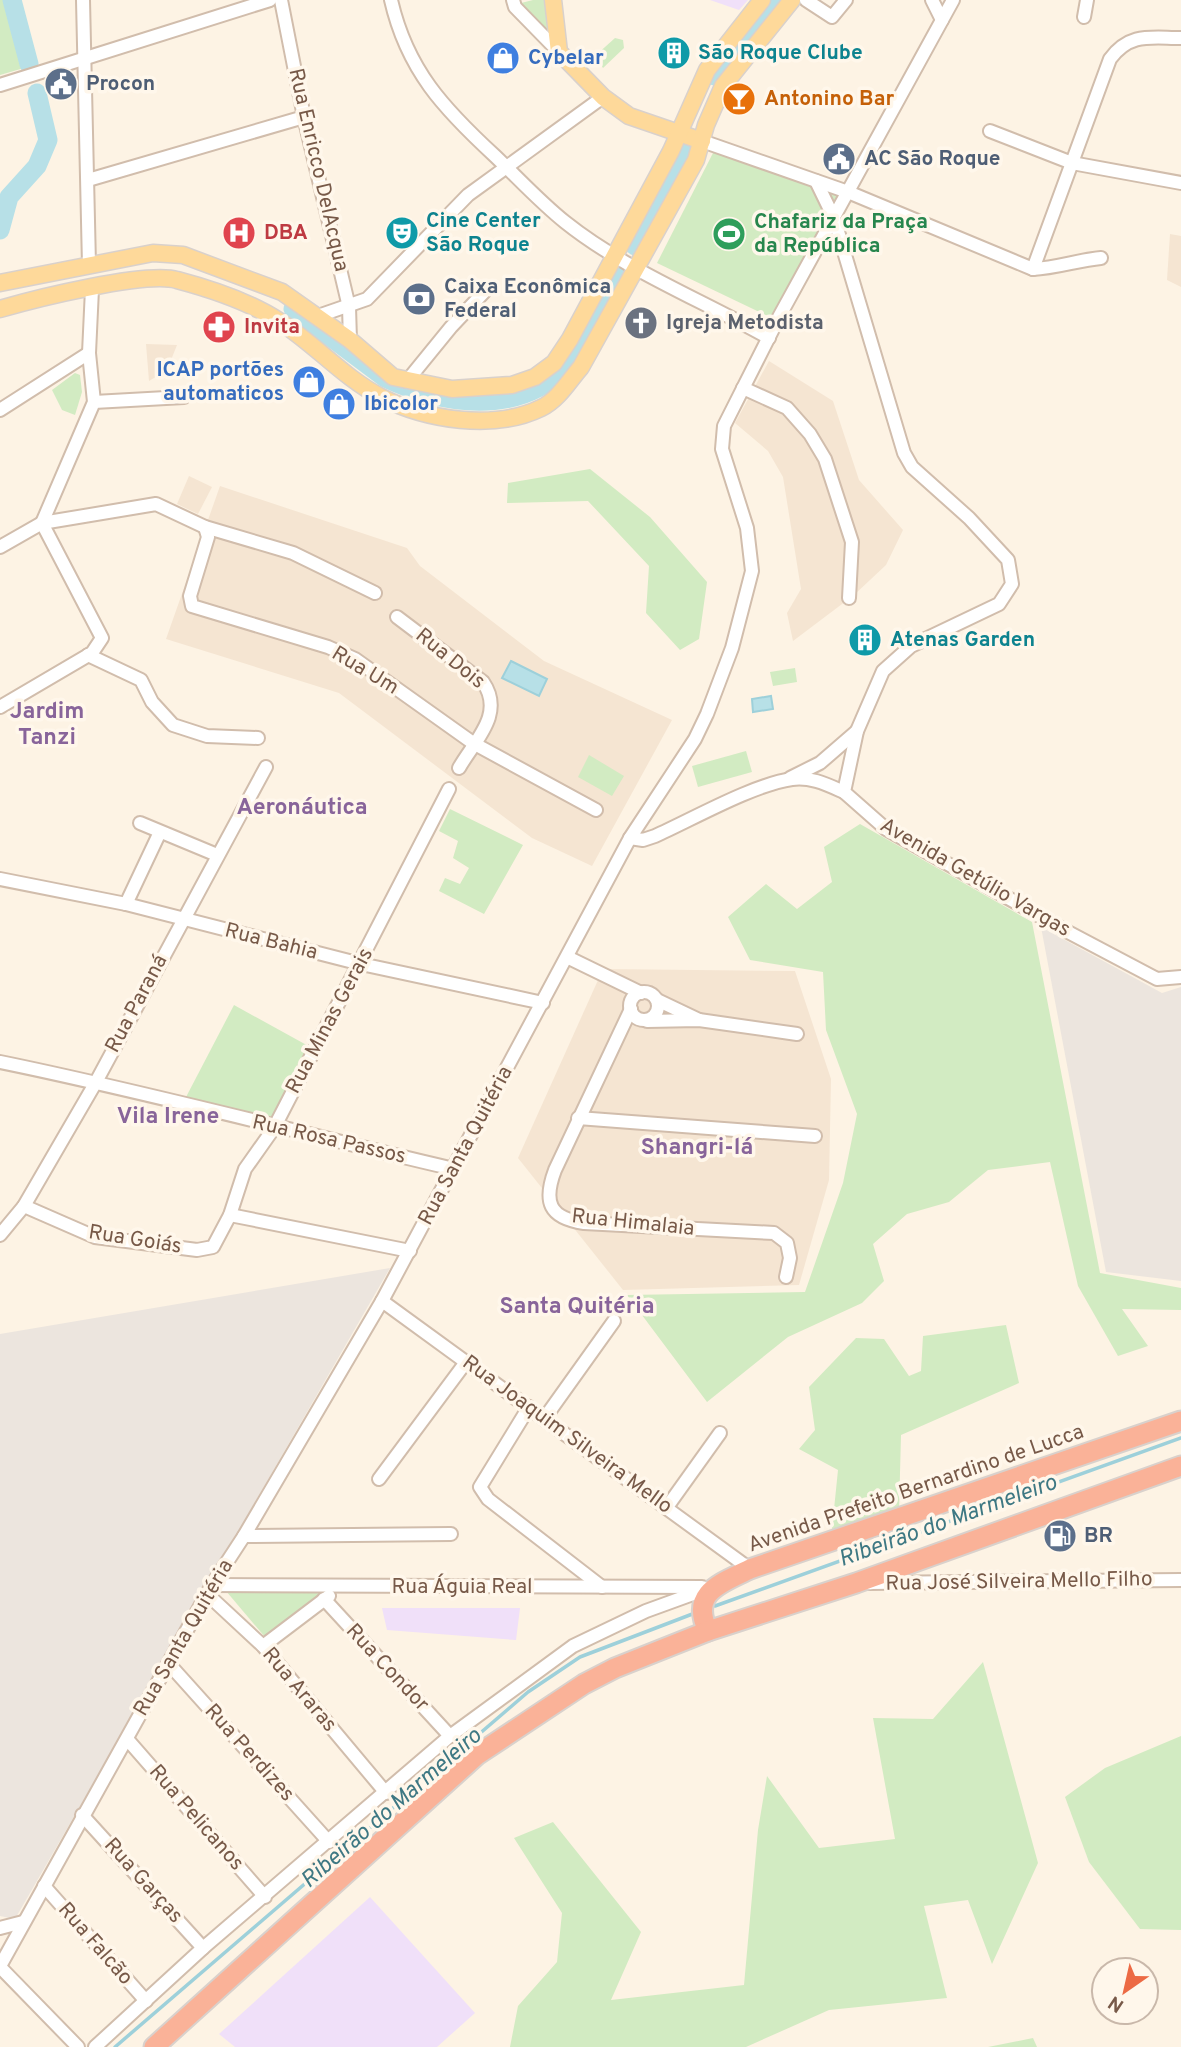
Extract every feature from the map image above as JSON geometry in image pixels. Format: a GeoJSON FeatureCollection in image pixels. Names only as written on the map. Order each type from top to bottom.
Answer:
{"type":"FeatureCollection","features":[{"type":"Feature","properties":{"kind":"highway","name":"Avenida Prefeito Bernardino de Lucca"},"geometry":{"type":"LineString","coordinates":[[713,1587],[750,1569],[1181,1421]]}},
{"type":"Feature","properties":{"kind":"highway"},"geometry":{"type":"LineString","coordinates":[[154,2047],[477,1755],[594,1679],[708,1632],[856,1583],[1181,1466]]}},
{"type":"Feature","properties":{"kind":"highway"},"geometry":{"type":"LineString","coordinates":[[708,1632],[702,1608],[713,1587]]}},
{"type":"Feature","properties":{"kind":"main road"},"geometry":{"type":"LineString","coordinates":[[553,0],[559,52],[603,97],[629,116],[702,141]]}},
{"type":"Feature","properties":{"kind":"main road"},"geometry":{"type":"LineString","coordinates":[[0,283],[153,253],[183,254],[282,292],[350,340],[383,371],[407,382],[453,390],[512,386],[535,377],[554,363],[570,339],[679,133],[707,70],[762,0]]}},
{"type":"Feature","properties":{"kind":"main road"},"geometry":{"type":"LineString","coordinates":[[2,306],[130,280],[175,279],[257,308],[281,322],[380,397],[439,417],[504,419],[540,409],[558,396],[581,367],[696,160],[723,86],[792,0]]}},
{"type":"Feature","properties":{"kind":"street"},"geometry":{"type":"LineString","coordinates":[[83,0],[89,265]]}},
{"type":"Feature","properties":{"kind":"street"},"geometry":{"type":"LineString","coordinates":[[0,85],[270,0]]}},
{"type":"Feature","properties":{"kind":"street","name":"Rua Enricco DelAcqua"},"geometry":{"type":"LineString","coordinates":[[281,0],[304,117],[349,307],[350,340]]}},
{"type":"Feature","properties":{"kind":"street"},"geometry":{"type":"LineString","coordinates":[[391,0],[409,55],[424,82],[454,118],[565,222],[616,256],[769,338]]}},
{"type":"Feature","properties":{"kind":"street"},"geometry":{"type":"LineString","coordinates":[[513,0],[515,7],[559,52]]}},
{"type":"Feature","properties":{"kind":"street"},"geometry":{"type":"LineString","coordinates":[[806,0],[832,17],[846,0]]}},
{"type":"Feature","properties":{"kind":"street"},"geometry":{"type":"LineString","coordinates":[[932,0],[942,20]]}},
{"type":"Feature","properties":{"kind":"street","name":"Rua Santa Quitéria"},"geometry":{"type":"LineString","coordinates":[[0,1966],[6,1941],[23,1922],[209,1589],[244,1536],[410,1251],[630,838],[695,739],[732,648],[749,584],[752,550],[722,449],[724,426],[953,0]]}},
{"type":"Feature","properties":{"kind":"street"},"geometry":{"type":"LineString","coordinates":[[1084,18],[1087,0]]}},
{"type":"Feature","properties":{"kind":"street"},"geometry":{"type":"LineString","coordinates":[[1033,269],[1110,59],[1121,44],[1134,39],[1181,38]]}},
{"type":"Feature","properties":{"kind":"street"},"geometry":{"type":"LineString","coordinates":[[318,316],[367,299],[468,195],[603,97]]}},
{"type":"Feature","properties":{"kind":"street"},"geometry":{"type":"LineString","coordinates":[[88,180],[304,117]]}},
{"type":"Feature","properties":{"kind":"street"},"geometry":{"type":"LineString","coordinates":[[990,131],[1072,163],[1181,183]]}},
{"type":"Feature","properties":{"kind":"street"},"geometry":{"type":"LineString","coordinates":[[702,141],[848,192],[1033,269],[1060,268],[1081,260],[1101,258]]}},
{"type":"Feature","properties":{"kind":"street"},"geometry":{"type":"LineString","coordinates":[[787,781],[824,783],[844,792],[857,731],[883,671],[911,646],[999,604],[1012,584],[1008,560],[969,518],[912,467],[904,453],[834,218],[816,181]]}},
{"type":"Feature","properties":{"kind":"street"},"geometry":{"type":"LineString","coordinates":[[42,523],[94,402],[89,353],[92,289]]}},
{"type":"Feature","properties":{"kind":"street"},"geometry":{"type":"LineString","coordinates":[[407,382],[451,327],[486,290]]}},
{"type":"Feature","properties":{"kind":"street"},"geometry":{"type":"LineString","coordinates":[[0,410],[89,353]]}},
{"type":"Feature","properties":{"kind":"street"},"geometry":{"type":"LineString","coordinates":[[743,388],[787,408],[810,434],[825,459],[852,542],[849,598]]}},
{"type":"Feature","properties":{"kind":"street"},"geometry":{"type":"LineString","coordinates":[[94,402],[184,397]]}},
{"type":"Feature","properties":{"kind":"street"},"geometry":{"type":"LineString","coordinates":[[0,547],[42,523],[146,503],[163,505],[205,527],[293,553],[375,593]]}},
{"type":"Feature","properties":{"kind":"street"},"geometry":{"type":"LineString","coordinates":[[0,707],[88,655],[99,645],[100,632],[42,523]]}},
{"type":"Feature","properties":{"kind":"street","name":"Rua Um"},"geometry":{"type":"LineString","coordinates":[[205,527],[208,537],[190,596],[192,606],[328,647],[355,659],[473,743],[596,810]]}},
{"type":"Feature","properties":{"kind":"street","name":"Rua Dois"},"geometry":{"type":"LineString","coordinates":[[397,617],[483,682],[489,691],[492,714],[459,768]]}},
{"type":"Feature","properties":{"kind":"street"},"geometry":{"type":"LineString","coordinates":[[88,655],[141,680],[152,702],[173,726],[207,736],[258,738]]}},
{"type":"Feature","properties":{"kind":"street"},"geometry":{"type":"LineString","coordinates":[[630,838],[643,840],[655,836],[749,794],[787,781],[820,763],[857,731]]}},
{"type":"Feature","properties":{"kind":"street","name":"Rua Paraná"},"geometry":{"type":"LineString","coordinates":[[0,1235],[24,1206],[96,1082],[266,767]]}},
{"type":"Feature","properties":{"kind":"street","name":"Rua Minas Gerais"},"geometry":{"type":"LineString","coordinates":[[210,1249],[218,1242],[245,1169],[274,1128],[449,789]]}},
{"type":"Feature","properties":{"kind":"street","name":"Avenida Getúlio Vargas"},"geometry":{"type":"LineString","coordinates":[[844,792],[886,829],[1068,932],[1157,979],[1181,977]]}},
{"type":"Feature","properties":{"kind":"street"},"geometry":{"type":"LineString","coordinates":[[140,823],[217,855]]}},
{"type":"Feature","properties":{"kind":"street"},"geometry":{"type":"LineString","coordinates":[[126,904],[160,832]]}},
{"type":"Feature","properties":{"kind":"street","name":"Rua Bahia"},"geometry":{"type":"LineString","coordinates":[[0,879],[126,904],[361,964],[543,1003]]}},
{"type":"Feature","properties":{"kind":"street"},"geometry":{"type":"LineString","coordinates":[[567,957],[611,981],[642,993],[649,993],[657,1000],[699,1020]]}},
{"type":"Feature","properties":{"kind":"street"},"geometry":{"type":"LineString","coordinates":[[611,981],[644,1020],[699,1020],[797,1034]]}},
{"type":"Feature","properties":{"kind":"street"},"geometry":{"type":"LineString","coordinates":[[631,1006],[642,993]]}},
{"type":"Feature","properties":{"kind":"street"},"geometry":{"type":"LineString","coordinates":[[644,1020],[657,1011],[657,1000]]}},
{"type":"Feature","properties":{"kind":"street","name":"Rua Himalaia"},"geometry":{"type":"LineString","coordinates":[[631,1006],[622,1032],[578,1118],[547,1191],[550,1205],[558,1215],[584,1223],[774,1233],[787,1243],[790,1258],[786,1278]]}},
{"type":"Feature","properties":{"kind":"street","name":"Rua Himalaia"},"geometry":{"type":"LineString","coordinates":[[622,1032],[644,1020]]}},
{"type":"Feature","properties":{"kind":"street","name":"Rua Rosa Passos"},"geometry":{"type":"LineString","coordinates":[[0,1062],[96,1082],[274,1128],[454,1169]]}},
{"type":"Feature","properties":{"kind":"street"},"geometry":{"type":"LineString","coordinates":[[578,1118],[816,1136]]}},
{"type":"Feature","properties":{"kind":"street","name":"Rua Goiás"},"geometry":{"type":"LineString","coordinates":[[24,1206],[95,1237],[197,1250],[210,1249]]}},
{"type":"Feature","properties":{"kind":"street"},"geometry":{"type":"LineString","coordinates":[[230,1214],[410,1251]]}},
{"type":"Feature","properties":{"kind":"street","name":"Rua Joaquim Silveira Mello"},"geometry":{"type":"LineString","coordinates":[[382,1301],[750,1569]]}},
{"type":"Feature","properties":{"kind":"street"},"geometry":{"type":"LineString","coordinates":[[544,1419],[614,1321]]}},
{"type":"Feature","properties":{"kind":"street"},"geometry":{"type":"LineString","coordinates":[[379,1479],[466,1362]]}},
{"type":"Feature","properties":{"kind":"street"},"geometry":{"type":"LineString","coordinates":[[529,1407],[481,1482],[483,1493],[602,1587]]}},
{"type":"Feature","properties":{"kind":"street"},"geometry":{"type":"LineString","coordinates":[[667,1507],[720,1433]]}},
{"type":"Feature","properties":{"kind":"street"},"geometry":{"type":"LineString","coordinates":[[244,1536],[451,1534]]}},
{"type":"Feature","properties":{"kind":"street","name":"Rua José Silveira Mello Filho"},"geometry":{"type":"LineString","coordinates":[[856,1583],[1181,1580]]}},
{"type":"Feature","properties":{"kind":"street"},"geometry":{"type":"LineString","coordinates":[[263,1646],[341,1586]]}},
{"type":"Feature","properties":{"kind":"street","name":"Rua Águia Real"},"geometry":{"type":"LineString","coordinates":[[209,1589],[341,1586],[713,1587]]}},
{"type":"Feature","properties":{"kind":"street"},"geometry":{"type":"LineString","coordinates":[[95,2047],[203,1948],[450,1736],[573,1646],[646,1611],[713,1587]]}},
{"type":"Feature","properties":{"kind":"street","name":"Rua Araras"},"geometry":{"type":"LineString","coordinates":[[209,1589],[263,1646],[386,1793]]}},
{"type":"Feature","properties":{"kind":"street","name":"Rua Condor"},"geometry":{"type":"LineString","coordinates":[[324,1600],[450,1736]]}},
{"type":"Feature","properties":{"kind":"street","name":"Rua Perdizes"},"geometry":{"type":"LineString","coordinates":[[169,1664],[329,1842]]}},
{"type":"Feature","properties":{"kind":"street","name":"Rua Pelicanos"},"geometry":{"type":"LineString","coordinates":[[127,1739],[265,1897]]}},
{"type":"Feature","properties":{"kind":"street","name":"Rua Garças"},"geometry":{"type":"LineString","coordinates":[[82,1815],[203,1948]]}},
{"type":"Feature","properties":{"kind":"street","name":"Rua Falcão"},"geometry":{"type":"LineString","coordinates":[[44,1886],[146,2001]]}},
{"type":"Feature","properties":{"kind":"street"},"geometry":{"type":"LineString","coordinates":[[0,1928],[23,1922]]}},
{"type":"Feature","properties":{"kind":"street"},"geometry":{"type":"LineString","coordinates":[[0,1966],[78,2047]]}},
{"type":"Feature","properties":{"kind":"shaded area"},"geometry":{"type":"Polygon","coordinates":[[[710,0],[748,0],[739,10],[710,0]]]}},
{"type":"Feature","properties":{"kind":"shaded area"},"geometry":{"type":"Polygon","coordinates":[[[1170,234],[1181,236],[1181,287],[1167,280],[1170,234]]]}},
{"type":"Feature","properties":{"kind":"shaded area"},"geometry":{"type":"Polygon","coordinates":[[[146,344],[177,345],[167,370],[149,381],[146,344]]]}},
{"type":"Feature","properties":{"kind":"shaded area"},"geometry":{"type":"Polygon","coordinates":[[[769,361],[833,401],[859,480],[903,530],[886,565],[854,595],[793,641],[787,613],[801,589],[783,477],[768,451],[735,423],[769,361]]]}},
{"type":"Feature","properties":{"kind":"shaded area"},"geometry":{"type":"Polygon","coordinates":[[[189,476],[212,487],[198,514],[177,504],[189,476]]]}},
{"type":"Feature","properties":{"kind":"shaded area"},"geometry":{"type":"Polygon","coordinates":[[[220,486],[407,548],[420,566],[544,661],[672,720],[592,866],[532,838],[339,693],[166,639],[220,486]]]}},
{"type":"Feature","properties":{"kind":"shaded area"},"geometry":{"type":"Polygon","coordinates":[[[1041,927],[1162,993],[1181,987],[1181,1281],[1106,1272],[1041,927]]]}},
{"type":"Feature","properties":{"kind":"shaded area","name":"Shangri-lá"},"geometry":{"type":"Polygon","coordinates":[[[603,969],[795,971],[831,1079],[829,1180],[799,1285],[623,1290],[518,1158],[603,969]]]}},
{"type":"Feature","properties":{"kind":"shaded area"},"geometry":{"type":"Polygon","coordinates":[[[390,1268],[15,1919],[0,1916],[0,1334],[390,1268]]]}},
{"type":"Feature","properties":{"kind":"shaded area"},"geometry":{"type":"Polygon","coordinates":[[[382,1608],[520,1608],[516,1640],[387,1630],[382,1608]]]}},
{"type":"Feature","properties":{"kind":"shaded area"},"geometry":{"type":"Polygon","coordinates":[[[370,1897],[475,2013],[437,2047],[235,2047],[219,2034],[370,1897]]]}},
{"type":"Feature","properties":{"kind":"green space"},"geometry":{"type":"Polygon","coordinates":[[[0,0],[7,0],[24,68],[0,75],[0,0]]]}},
{"type":"Feature","properties":{"kind":"green space"},"geometry":{"type":"Polygon","coordinates":[[[550,0],[556,45],[517,4],[550,0]]]}},
{"type":"Feature","properties":{"kind":"green space"},"geometry":{"type":"Polygon","coordinates":[[[615,38],[623,40],[624,48],[603,68],[595,56],[615,38]]]}},
{"type":"Feature","properties":{"kind":"green space"},"geometry":{"type":"Polygon","coordinates":[[[714,151],[838,195],[772,318],[657,263],[714,151]]]}},
{"type":"Feature","properties":{"kind":"green space"},"geometry":{"type":"Polygon","coordinates":[[[75,373],[80,375],[82,392],[75,415],[62,410],[52,390],[75,373]]]}},
{"type":"Feature","properties":{"kind":"green space"},"geometry":{"type":"Polygon","coordinates":[[[590,469],[650,517],[707,582],[699,639],[680,650],[646,613],[649,566],[588,501],[507,503],[508,483],[590,469]]]}},
{"type":"Feature","properties":{"kind":"green space"},"geometry":{"type":"Polygon","coordinates":[[[795,668],[797,682],[773,686],[770,672],[795,668]]]}},
{"type":"Feature","properties":{"kind":"green space"},"geometry":{"type":"Polygon","coordinates":[[[746,751],[752,772],[698,787],[692,766],[746,751]]]}},
{"type":"Feature","properties":{"kind":"green space"},"geometry":{"type":"Polygon","coordinates":[[[589,755],[624,776],[612,796],[578,777],[589,755]]]}},
{"type":"Feature","properties":{"kind":"green space"},"geometry":{"type":"Polygon","coordinates":[[[450,809],[523,845],[484,914],[439,891],[445,878],[460,884],[469,868],[453,858],[458,841],[439,831],[450,809]]]}},
{"type":"Feature","properties":{"kind":"green space"},"geometry":{"type":"Polygon","coordinates":[[[860,824],[1032,922],[1100,1273],[1181,1288],[1181,1310],[1122,1309],[1148,1346],[1118,1356],[1078,1286],[1050,1162],[988,1170],[949,1202],[907,1214],[873,1244],[884,1281],[862,1303],[788,1337],[707,1402],[627,1295],[805,1292],[843,1183],[857,1114],[826,1030],[823,972],[750,960],[728,917],[766,884],[797,909],[832,882],[824,847],[860,824]]]}},
{"type":"Feature","properties":{"kind":"green space"},"geometry":{"type":"Polygon","coordinates":[[[234,1005],[312,1048],[272,1122],[185,1099],[234,1005]]]}},
{"type":"Feature","properties":{"kind":"green space"},"geometry":{"type":"Polygon","coordinates":[[[1006,1325],[1019,1383],[901,1435],[899,1511],[832,1529],[838,1470],[799,1449],[815,1430],[809,1387],[856,1338],[884,1339],[909,1376],[921,1371],[923,1336],[1006,1325]]]}},
{"type":"Feature","properties":{"kind":"green space"},"geometry":{"type":"Polygon","coordinates":[[[318,1588],[319,1594],[265,1637],[226,1591],[318,1588]]]}},
{"type":"Feature","properties":{"kind":"green space"},"geometry":{"type":"Polygon","coordinates":[[[983,1662],[1038,1863],[992,1964],[968,1900],[924,1906],[947,1998],[829,2010],[746,2047],[510,2047],[518,2006],[557,1962],[562,1913],[514,1838],[553,1822],[641,1932],[611,2000],[744,1985],[758,1830],[767,1776],[819,1848],[895,1839],[873,1718],[933,1719],[983,1662]]]}},
{"type":"Feature","properties":{"kind":"green space"},"geometry":{"type":"Polygon","coordinates":[[[1181,1736],[1181,1930],[1140,1929],[1089,1862],[1065,1797],[1105,1768],[1181,1736]]]}},
{"type":"Feature","properties":{"kind":"green space"},"geometry":{"type":"Polygon","coordinates":[[[1033,2038],[1037,2047],[988,2047],[1033,2038]]]}},
{"type":"Feature","properties":{"kind":"water","name":"Chafariz da Praça da República"},"geometry":{"type":"Polygon","coordinates":[[[726,226],[732,226],[737,234],[735,240],[726,242],[721,237],[721,231],[726,226]]]}},
{"type":"Feature","properties":{"kind":"water"},"geometry":{"type":"Polygon","coordinates":[[[511,661],[547,679],[539,696],[502,678],[511,661]]]}},
{"type":"Feature","properties":{"kind":"water"},"geometry":{"type":"Polygon","coordinates":[[[771,696],[773,709],[753,712],[752,699],[771,696]]]}},
{"type":"Feature","properties":{"kind":"waterway"},"geometry":{"type":"LineString","coordinates":[[12,0],[29,64]]}},
{"type":"Feature","properties":{"kind":"waterway"},"geometry":{"type":"LineString","coordinates":[[714,76],[776,0]]}},
{"type":"Feature","properties":{"kind":"waterway"},"geometry":{"type":"LineString","coordinates":[[0,230],[9,197],[37,166],[48,140],[37,93]]}},
{"type":"Feature","properties":{"kind":"waterway"},"geometry":{"type":"LineString","coordinates":[[635,246],[686,152]]}},
{"type":"Feature","properties":{"kind":"waterway"},"geometry":{"type":"LineString","coordinates":[[293,309],[385,378],[431,395],[455,400],[503,399],[526,393],[547,382],[566,366],[589,333],[621,272]]}},
{"type":"Feature","properties":{"kind":"waterway","name":"Ribeirão do Marmeleiro"},"geometry":{"type":"LineString","coordinates":[[715,1606],[1181,1438]]}},
{"type":"Feature","properties":{"kind":"waterway","name":"Ribeirão do Marmeleiro"},"geometry":{"type":"LineString","coordinates":[[115,2047],[528,1692],[580,1657],[695,1613]]}},
{"type":"Feature","properties":{"kind":"place","name":"São Roque Clube"},"geometry":{"type":"Point","coordinates":[674,53]}},
{"type":"Feature","properties":{"kind":"place","name":"Cybelar"},"geometry":{"type":"Point","coordinates":[503,58]}},
{"type":"Feature","properties":{"kind":"place","name":"Procon"},"geometry":{"type":"Point","coordinates":[61,84]}},
{"type":"Feature","properties":{"kind":"place","name":"Antonino Bar"},"geometry":{"type":"Point","coordinates":[739,99]}},
{"type":"Feature","properties":{"kind":"place","name":"AC São Roque"},"geometry":{"type":"Point","coordinates":[839,159]}},
{"type":"Feature","properties":{"kind":"place","name":"DBA"},"geometry":{"type":"Point","coordinates":[239,233]}},
{"type":"Feature","properties":{"kind":"place","name":"Cine Center São Roque"},"geometry":{"type":"Point","coordinates":[402,233]}},
{"type":"Feature","properties":{"kind":"place","name":"Chafariz da Praça da República"},"geometry":{"type":"Point","coordinates":[729,234]}},
{"type":"Feature","properties":{"kind":"place","name":"Caixa Econômica Federal"},"geometry":{"type":"Point","coordinates":[419,299]}},
{"type":"Feature","properties":{"kind":"place","name":"Igreja Metodista"},"geometry":{"type":"Point","coordinates":[641,323]}},
{"type":"Feature","properties":{"kind":"place","name":"Invita"},"geometry":{"type":"Point","coordinates":[219,327]}},
{"type":"Feature","properties":{"kind":"place","name":"ICAP portões automaticos"},"geometry":{"type":"Point","coordinates":[309,382]}},
{"type":"Feature","properties":{"kind":"place","name":"Ibicolor"},"geometry":{"type":"Point","coordinates":[339,404]}},
{"type":"Feature","properties":{"kind":"place","name":"Atenas Garden"},"geometry":{"type":"Point","coordinates":[865,640]}},
{"type":"Feature","properties":{"kind":"place","name":"BR"},"geometry":{"type":"Point","coordinates":[1060,1536]}},
{"type":"Feature","properties":{"kind":"district","name":"Jardim Tanzi"},"geometry":{"type":"Point","coordinates":[47,725]}},
{"type":"Feature","properties":{"kind":"district","name":"Aeronáutica"},"geometry":{"type":"Point","coordinates":[302,808]}},
{"type":"Feature","properties":{"kind":"district","name":"Vila Irene"},"geometry":{"type":"Point","coordinates":[168,1117]}},
{"type":"Feature","properties":{"kind":"district","name":"Shangri-lá"},"geometry":{"type":"Point","coordinates":[697,1148]}},
{"type":"Feature","properties":{"kind":"district","name":"Santa Quitéria"},"geometry":{"type":"Point","coordinates":[577,1307]}}]}
